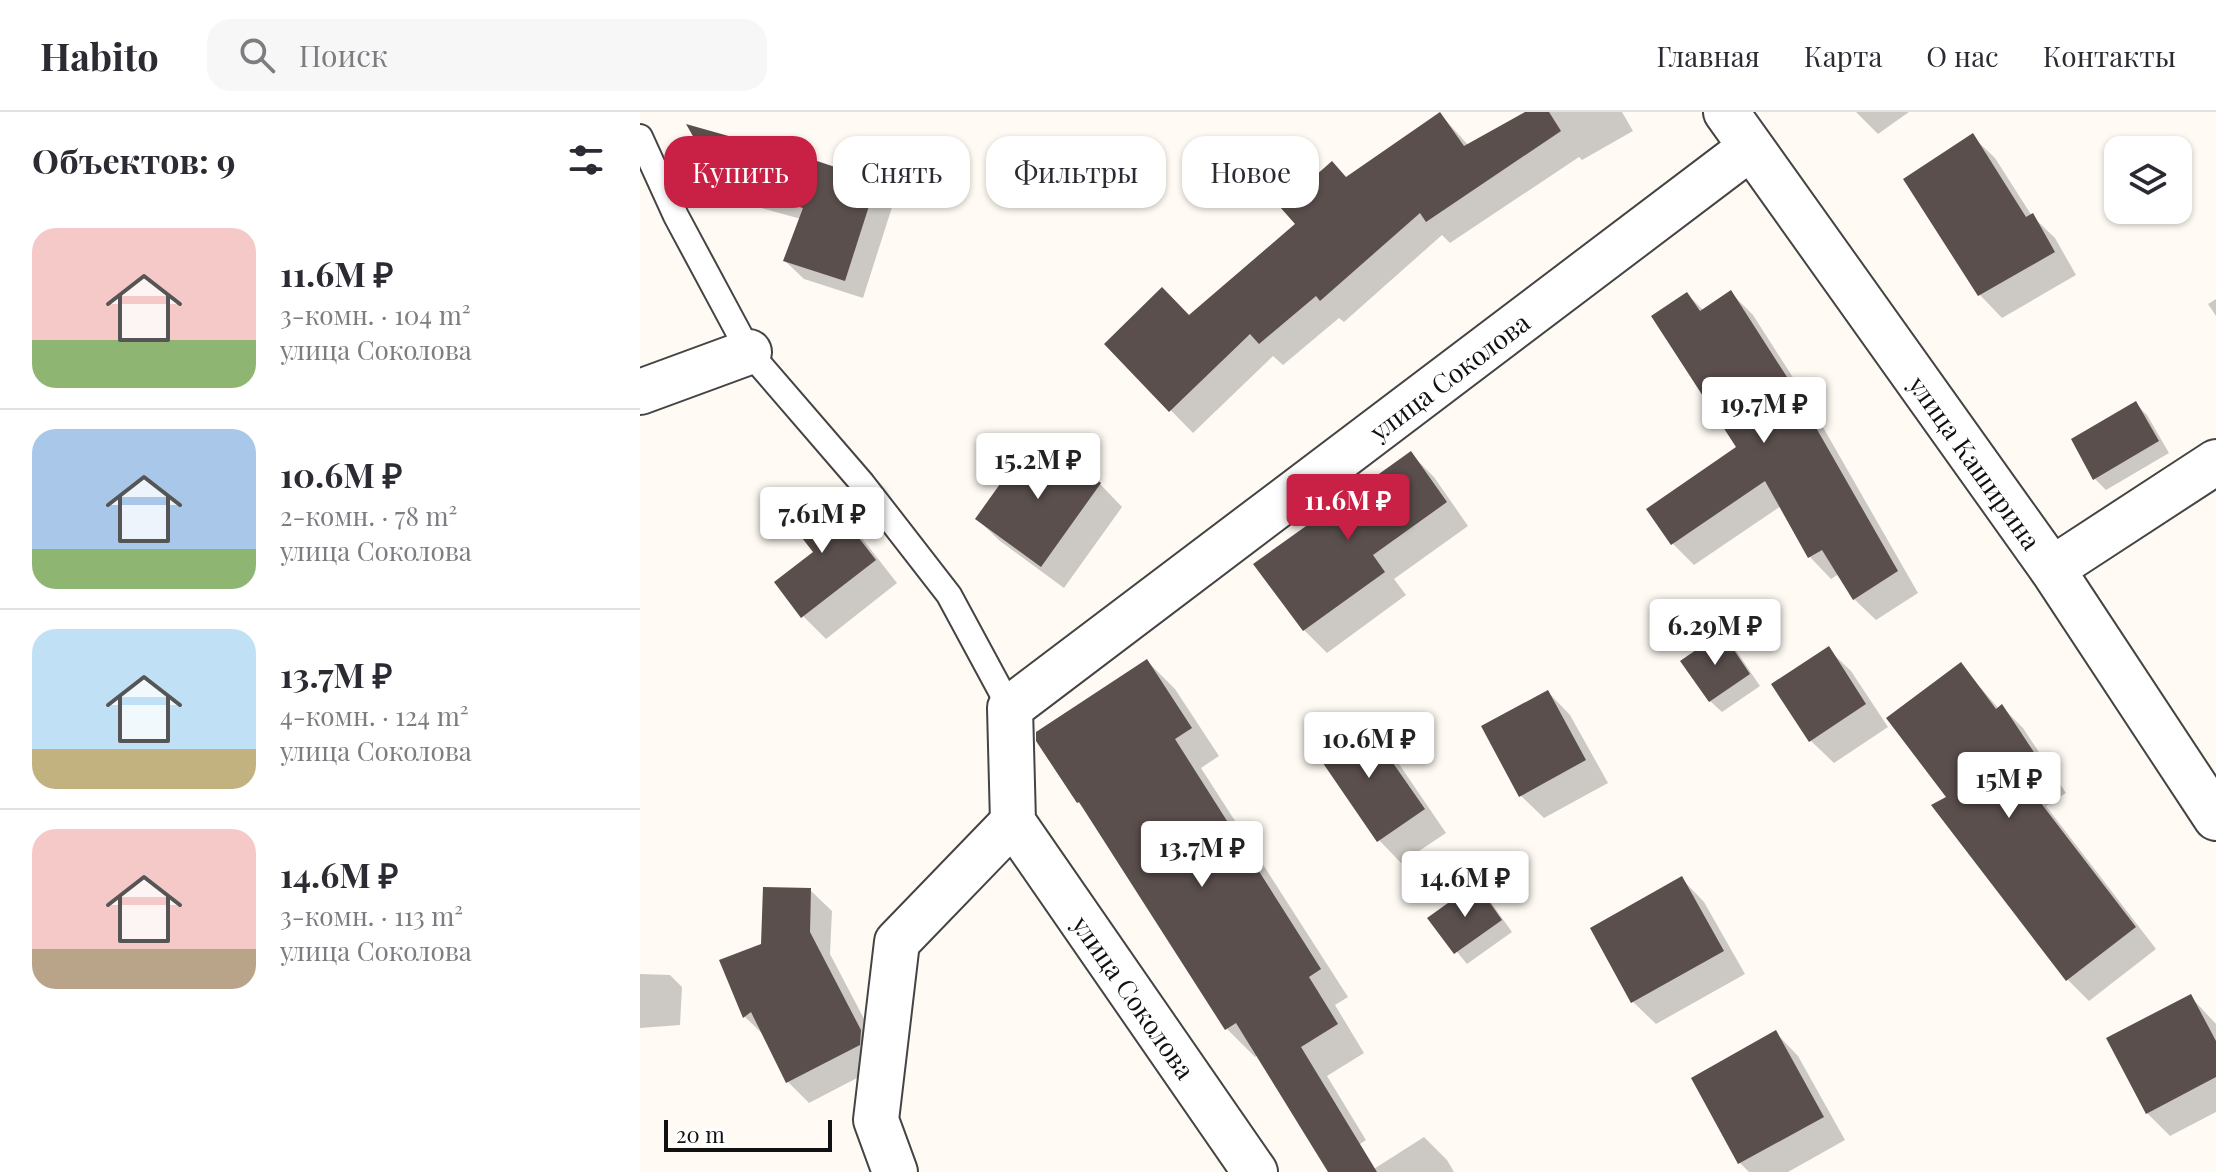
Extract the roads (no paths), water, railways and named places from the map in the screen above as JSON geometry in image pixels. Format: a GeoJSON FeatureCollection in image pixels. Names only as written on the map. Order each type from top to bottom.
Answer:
{"type":"FeatureCollection","features":[{"type":"Feature","properties":{"kind":"street","name":"улица Каширина"},"geometry":{"type":"LineString","coordinates":[[1726,112],[2052,569],[2216,818]]}},
{"type":"Feature","properties":{"kind":"street","name":"улица Соколова"},"geometry":{"type":"LineString","coordinates":[[1010,708],[1750,148]]}},
{"type":"Feature","properties":{"kind":"street"},"geometry":{"type":"LineString","coordinates":[[640,392],[749,352]]}},
{"type":"Feature","properties":{"kind":"street"},"geometry":{"type":"LineString","coordinates":[[2052,569],[2216,462]]}},
{"type":"Feature","properties":{"kind":"street"},"geometry":{"type":"LineString","coordinates":[[895,1172],[876,1120],[897,942],[1013,822],[1010,708]]}},
{"type":"Feature","properties":{"kind":"street","name":"улица Соколова"},"geometry":{"type":"LineString","coordinates":[[1013,822],[1255,1172]]}},
{"type":"Feature","properties":{"kind":"lane"},"geometry":{"type":"LineString","coordinates":[[640,137],[676,216],[749,352],[862,483],[949,595],[1010,708]]}}]}
